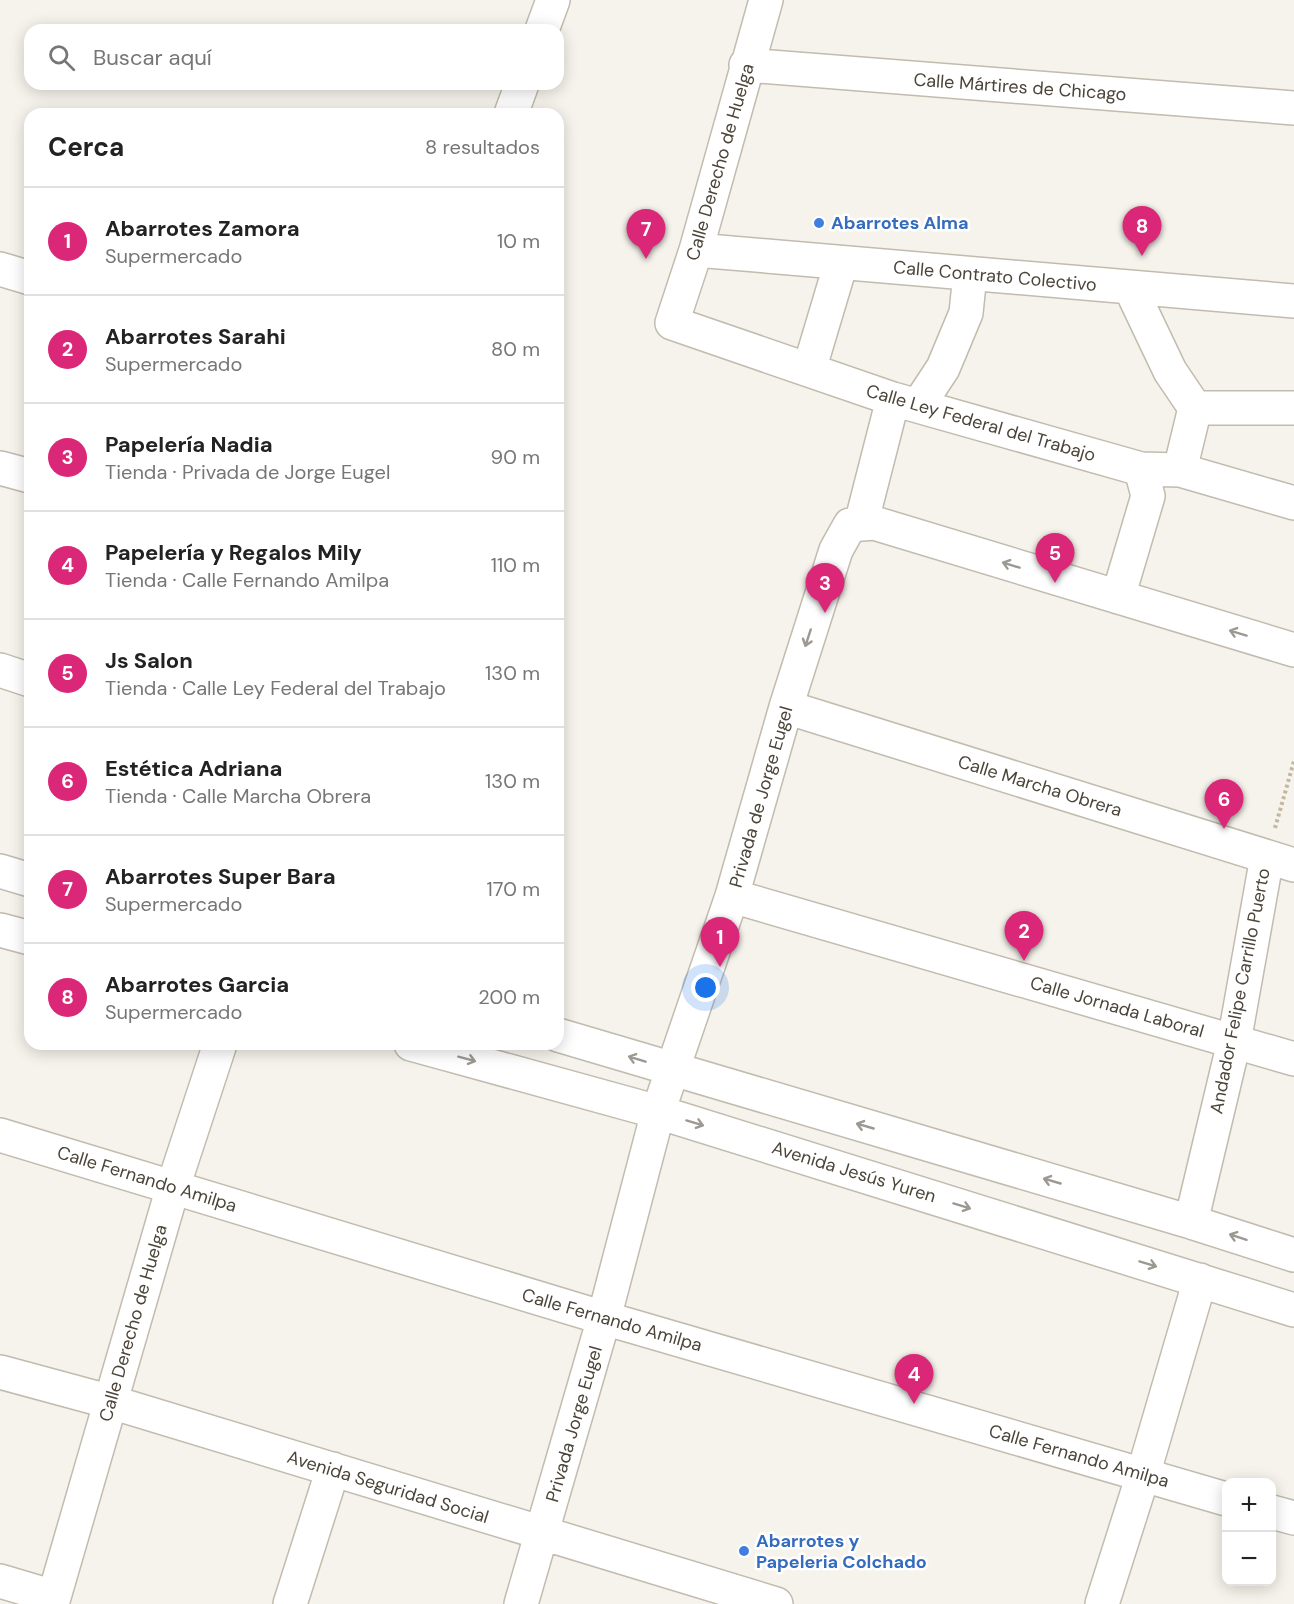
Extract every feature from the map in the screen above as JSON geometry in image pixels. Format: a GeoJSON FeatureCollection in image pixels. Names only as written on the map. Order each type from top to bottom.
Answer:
{"type":"FeatureCollection","features":[{"type":"Feature","properties":{"kind":"street"},"geometry":{"type":"LineString","coordinates":[[544,24],[553,0]]}},
{"type":"Feature","properties":{"kind":"street","name":"Calle Derecho de Huelga"},"geometry":{"type":"LineString","coordinates":[[672,324],[696,250],[766,0]]}},
{"type":"Feature","properties":{"kind":"street","name":"Calle Mártires de Chicago"},"geometry":{"type":"LineString","coordinates":[[746,65],[1294,108]]}},
{"type":"Feature","properties":{"kind":"street"},"geometry":{"type":"LineString","coordinates":[[512,108],[520,90]]}},
{"type":"Feature","properties":{"kind":"street","name":"Calle Contrato Colectivo"},"geometry":{"type":"LineString","coordinates":[[696,250],[1294,301]]}},
{"type":"Feature","properties":{"kind":"street"},"geometry":{"type":"LineString","coordinates":[[809,370],[841,263]]}},
{"type":"Feature","properties":{"kind":"street"},"geometry":{"type":"LineString","coordinates":[[0,269],[24,276]]}},
{"type":"Feature","properties":{"kind":"street"},"geometry":{"type":"LineString","coordinates":[[970,274],[966,313],[943,368],[906,403],[855,524],[874,523],[1294,650]]}},
{"type":"Feature","properties":{"kind":"street"},"geometry":{"type":"LineString","coordinates":[[1130,288],[1170,370],[1195,408],[1180,470]]}},
{"type":"Feature","properties":{"kind":"street","name":"Calle Ley Federal del Trabajo"},"geometry":{"type":"LineString","coordinates":[[672,324],[906,403],[1141,469],[1180,470],[1294,503]]}},
{"type":"Feature","properties":{"kind":"street"},"geometry":{"type":"LineString","coordinates":[[1195,408],[1294,408]]}},
{"type":"Feature","properties":{"kind":"street"},"geometry":{"type":"LineString","coordinates":[[0,468],[24,474]]}},
{"type":"Feature","properties":{"kind":"street"},"geometry":{"type":"LineString","coordinates":[[1119,597],[1148,496],[1141,469]]}},
{"type":"Feature","properties":{"kind":"street","name":"Privada de Jorge Eugel"},"geometry":{"type":"LineString","coordinates":[[673,1070],[732,896],[786,707],[836,550],[855,524]]}},
{"type":"Feature","properties":{"kind":"street","name":"Calle Marcha Obrera"},"geometry":{"type":"LineString","coordinates":[[786,707],[1280,861]]}},
{"type":"Feature","properties":{"kind":"street","name":"Andador Felipe Carrillo Puerto"},"geometry":{"type":"LineString","coordinates":[[1191,1222],[1280,861]]}},
{"type":"Feature","properties":{"kind":"street"},"geometry":{"type":"LineString","coordinates":[[0,872],[24,878]]}},
{"type":"Feature","properties":{"kind":"street","name":"Calle Jornada Laboral"},"geometry":{"type":"LineString","coordinates":[[732,896],[1294,1059]]}},
{"type":"Feature","properties":{"kind":"street"},"geometry":{"type":"LineString","coordinates":[[0,930],[24,936]]}},
{"type":"Feature","properties":{"kind":"street"},"geometry":{"type":"LineString","coordinates":[[564,1037],[1191,1222],[1294,1255]]}},
{"type":"Feature","properties":{"kind":"street","name":"Calle Derecho de Huelga"},"geometry":{"type":"LineString","coordinates":[[53,1601],[173,1187],[218,1050]]}},
{"type":"Feature","properties":{"kind":"street","name":"Avenida Jesús Yuren"},"geometry":{"type":"LineString","coordinates":[[433,1050],[658,1112],[1294,1310]]}},
{"type":"Feature","properties":{"kind":"street","name":"Privada Jorge Eugel"},"geometry":{"type":"LineString","coordinates":[[521,1604],[604,1318],[658,1112],[673,1070]]}},
{"type":"Feature","properties":{"kind":"street","name":"Calle Fernando Amilpa"},"geometry":{"type":"LineString","coordinates":[[0,1135],[604,1318],[1222,1498]]}},
{"type":"Feature","properties":{"kind":"street"},"geometry":{"type":"LineString","coordinates":[[1102,1604],[1200,1280]]}},
{"type":"Feature","properties":{"kind":"street","name":"Avenida Seguridad Social"},"geometry":{"type":"LineString","coordinates":[[0,1372],[111,1402],[776,1604]]}},
{"type":"Feature","properties":{"kind":"street"},"geometry":{"type":"LineString","coordinates":[[291,1604],[333,1469]]}},
{"type":"Feature","properties":{"kind":"street"},"geometry":{"type":"LineString","coordinates":[[1276,1513],[1294,1518]]}},
{"type":"Feature","properties":{"kind":"street"},"geometry":{"type":"LineString","coordinates":[[0,1581],[53,1601]]}},
{"type":"Feature","properties":{"kind":"path","name":"Andador Felipe Carrillo Puerto"},"geometry":{"type":"LineString","coordinates":[[1280,861],[1294,761]]}},
{"type":"Feature","properties":{"kind":"place","name":"Abarrotes Alma"},"geometry":{"type":"Point","coordinates":[819,223]}},
{"type":"Feature","properties":{"kind":"place","name":"Abarrotes Garcia"},"geometry":{"type":"Point","coordinates":[1142,256]}},
{"type":"Feature","properties":{"kind":"place","name":"Abarrotes Super Bara"},"geometry":{"type":"Point","coordinates":[646,259]}},
{"type":"Feature","properties":{"kind":"place","name":"Js Salon"},"geometry":{"type":"Point","coordinates":[1055,583]}},
{"type":"Feature","properties":{"kind":"place","name":"Papelería Nadia"},"geometry":{"type":"Point","coordinates":[825,613]}},
{"type":"Feature","properties":{"kind":"place","name":"Estética Adriana"},"geometry":{"type":"Point","coordinates":[1224,829]}},
{"type":"Feature","properties":{"kind":"place","name":"Abarrotes Sarahi"},"geometry":{"type":"Point","coordinates":[1024,961]}},
{"type":"Feature","properties":{"kind":"place","name":"Abarrotes Zamora"},"geometry":{"type":"Point","coordinates":[720,967]}},
{"type":"Feature","properties":{"kind":"place","name":"Papelería y Regalos Mily"},"geometry":{"type":"Point","coordinates":[914,1404]}},
{"type":"Feature","properties":{"kind":"place","name":"Abarrotes y Papeleria Colchado"},"geometry":{"type":"Point","coordinates":[744,1551]}}]}
